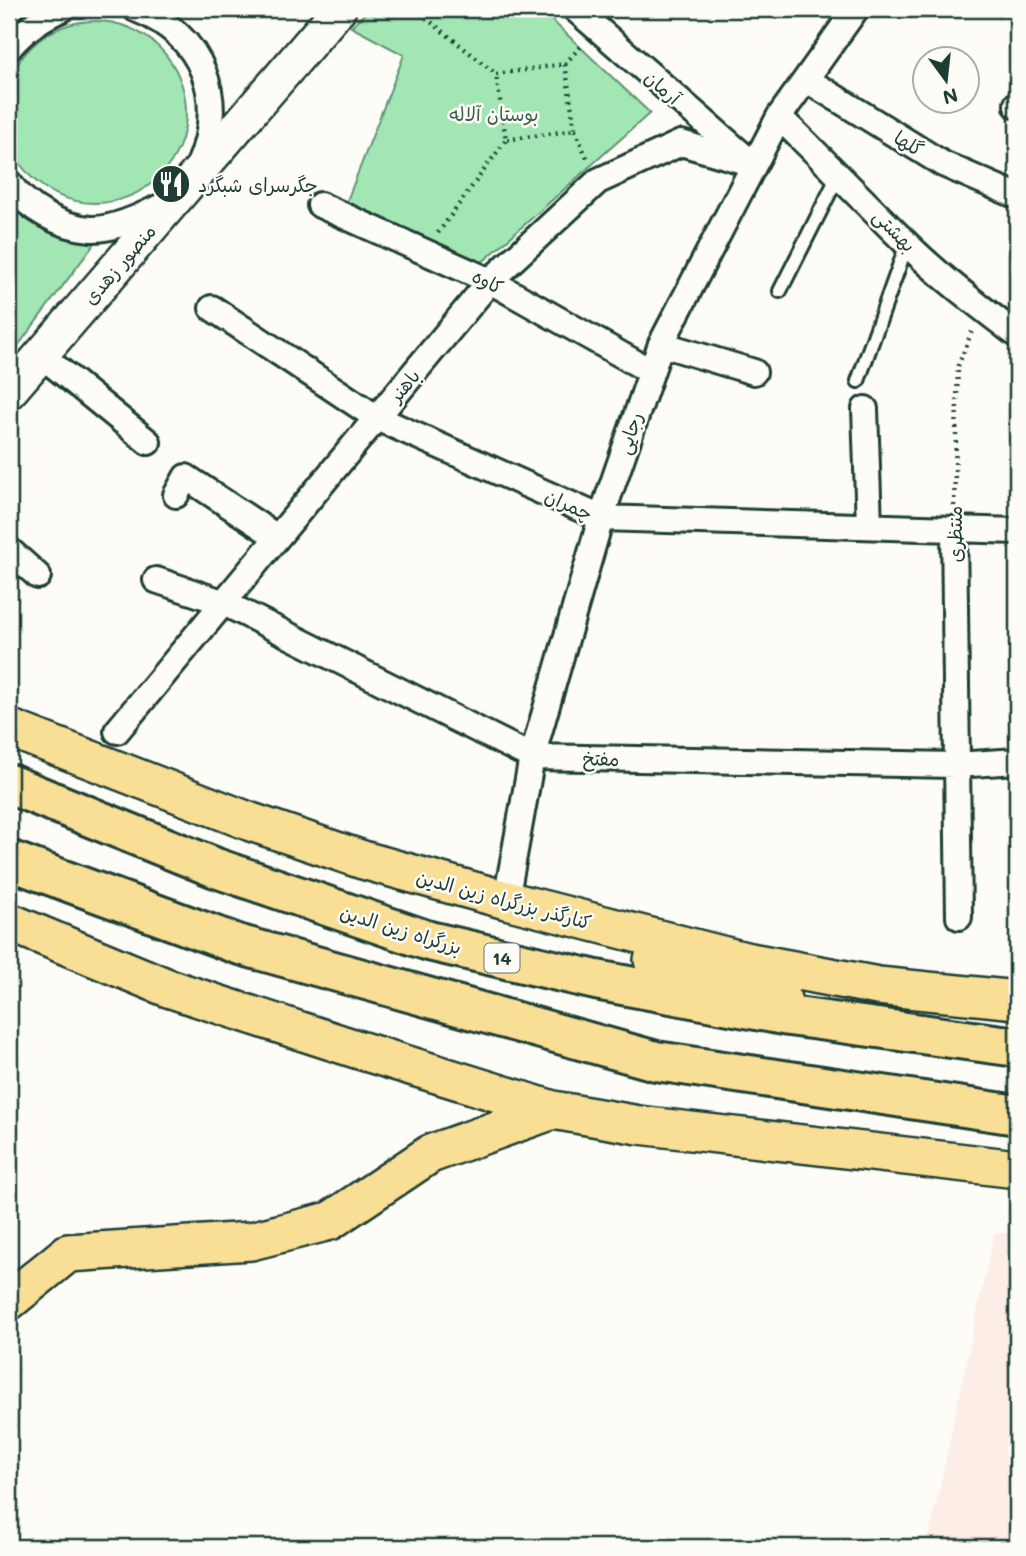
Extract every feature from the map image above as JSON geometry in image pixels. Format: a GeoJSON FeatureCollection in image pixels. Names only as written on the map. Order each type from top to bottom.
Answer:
{"type":"FeatureCollection","features":[{"type":"Feature","properties":{"kind":"highway","name":"بزرگراه زین الدین"},"geometry":{"type":"LineString","coordinates":[[9,784],[216,868],[429,941],[624,986],[789,1016],[1017,1047]]}},
{"type":"Feature","properties":{"kind":"highway"},"geometry":{"type":"LineString","coordinates":[[9,860],[237,944],[656,1061],[1017,1115]]}},
{"type":"Feature","properties":{"kind":"main road","name":"منصور زهدی"},"geometry":{"type":"LineString","coordinates":[[9,392],[339,9]]}},
{"type":"Feature","properties":{"kind":"main road","name":"کنارگذر بزرگراه زین الدین"},"geometry":{"type":"LineString","coordinates":[[9,728],[251,822],[363,860],[506,900],[745,961],[878,986],[1017,1000]]}},
{"type":"Feature","properties":{"kind":"main road"},"geometry":{"type":"LineString","coordinates":[[363,860],[713,981],[922,1034]]}},
{"type":"Feature","properties":{"kind":"main road"},"geometry":{"type":"LineString","coordinates":[[9,922],[168,989],[553,1110],[639,1125],[1017,1169]]}},
{"type":"Feature","properties":{"kind":"main road"},"geometry":{"type":"LineString","coordinates":[[9,1301],[68,1254],[251,1241],[330,1221],[430,1154],[553,1110]]}},
{"type":"Feature","properties":{"kind":"street"},"geometry":{"type":"LineString","coordinates":[[9,48],[42,17],[62,9]]}},
{"type":"Feature","properties":{"kind":"street"},"geometry":{"type":"LineString","coordinates":[[9,183],[38,211],[64,223],[93,229],[148,214],[169,202],[189,184],[207,147],[211,118],[210,89],[199,60],[181,36],[156,17],[136,9]]}},
{"type":"Feature","properties":{"kind":"street","name":"آرمان"},"geometry":{"type":"LineString","coordinates":[[575,9],[753,164]]}},
{"type":"Feature","properties":{"kind":"street","name":"رجایی"},"geometry":{"type":"LineString","coordinates":[[506,900],[531,757],[601,519],[650,371],[661,344],[779,117],[856,9]]}},
{"type":"Feature","properties":{"kind":"street","name":"گلها"},"geometry":{"type":"LineString","coordinates":[[807,80],[943,164],[1017,196]]}},
{"type":"Feature","properties":{"kind":"street","name":"بهشتی"},"geometry":{"type":"LineString","coordinates":[[779,117],[840,174],[907,244],[981,308],[1017,335]]}},
{"type":"Feature","properties":{"kind":"street","name":"باهنر"},"geometry":{"type":"LineString","coordinates":[[117,731],[490,281],[598,181],[681,143],[753,164]]}},
{"type":"Feature","properties":{"kind":"street","name":"کاوه"},"geometry":{"type":"LineString","coordinates":[[320,205],[490,281],[650,371]]}},
{"type":"Feature","properties":{"kind":"street","name":"چمران"},"geometry":{"type":"LineString","coordinates":[[212,308],[377,418],[601,519],[1017,531]]}},
{"type":"Feature","properties":{"kind":"street"},"geometry":{"type":"LineString","coordinates":[[661,344],[754,372]]}},
{"type":"Feature","properties":{"kind":"street"},"geometry":{"type":"LineString","coordinates":[[41,355],[148,442]]}},
{"type":"Feature","properties":{"kind":"street"},"geometry":{"type":"LineString","coordinates":[[865,409],[869,526]]}},
{"type":"Feature","properties":{"kind":"street"},"geometry":{"type":"LineString","coordinates":[[176,495],[186,477],[277,537]]}},
{"type":"Feature","properties":{"kind":"street","name":"منتظری"},"geometry":{"type":"LineString","coordinates":[[954,528],[959,917]]}},
{"type":"Feature","properties":{"kind":"street"},"geometry":{"type":"LineString","coordinates":[[9,550],[38,576]]}},
{"type":"Feature","properties":{"kind":"street","name":"مفتخ"},"geometry":{"type":"LineString","coordinates":[[156,580],[222,602],[531,757],[956,765],[1017,761]]}},
{"type":"Feature","properties":{"kind":"lane"},"geometry":{"type":"LineString","coordinates":[[780,291],[840,174]]}},
{"type":"Feature","properties":{"kind":"lane"},"geometry":{"type":"LineString","coordinates":[[858,381],[907,244]]}},
{"type":"Feature","properties":{"kind":"path"},"geometry":{"type":"LineString","coordinates":[[415,9],[496,74],[506,140],[425,252]]}},
{"type":"Feature","properties":{"kind":"path"},"geometry":{"type":"LineString","coordinates":[[496,74],[565,64],[569,90],[575,130],[506,140]]}},
{"type":"Feature","properties":{"kind":"path","name":"منتظری"},"geometry":{"type":"LineString","coordinates":[[954,528],[958,366],[981,308]]}},
{"type":"Feature","properties":{"kind":"shaded area"},"geometry":{"type":"Polygon","coordinates":[[[994,1233],[1017,1233],[1017,1547],[927,1547],[994,1233]]]}},
{"type":"Feature","properties":{"kind":"green space","name":"بوستان آلاله"},"geometry":{"type":"Polygon","coordinates":[[[369,9],[540,9],[650,113],[478,266],[345,206],[404,55],[351,27],[369,9]]]}},
{"type":"Feature","properties":{"kind":"green space"},"geometry":{"type":"Polygon","coordinates":[[[95,21],[130,28],[159,48],[179,77],[186,112],[179,147],[159,176],[130,196],[95,203],[60,196],[31,176],[11,147],[4,112],[11,77],[31,48],[60,28],[95,21]]]}},
{"type":"Feature","properties":{"kind":"green space"},"geometry":{"type":"Polygon","coordinates":[[[18,210],[98,239],[11,355],[18,210]]]}},
{"type":"Feature","properties":{"kind":"place","name":"جگرسرای شبگرد"},"geometry":{"type":"Point","coordinates":[171,184]}}]}
